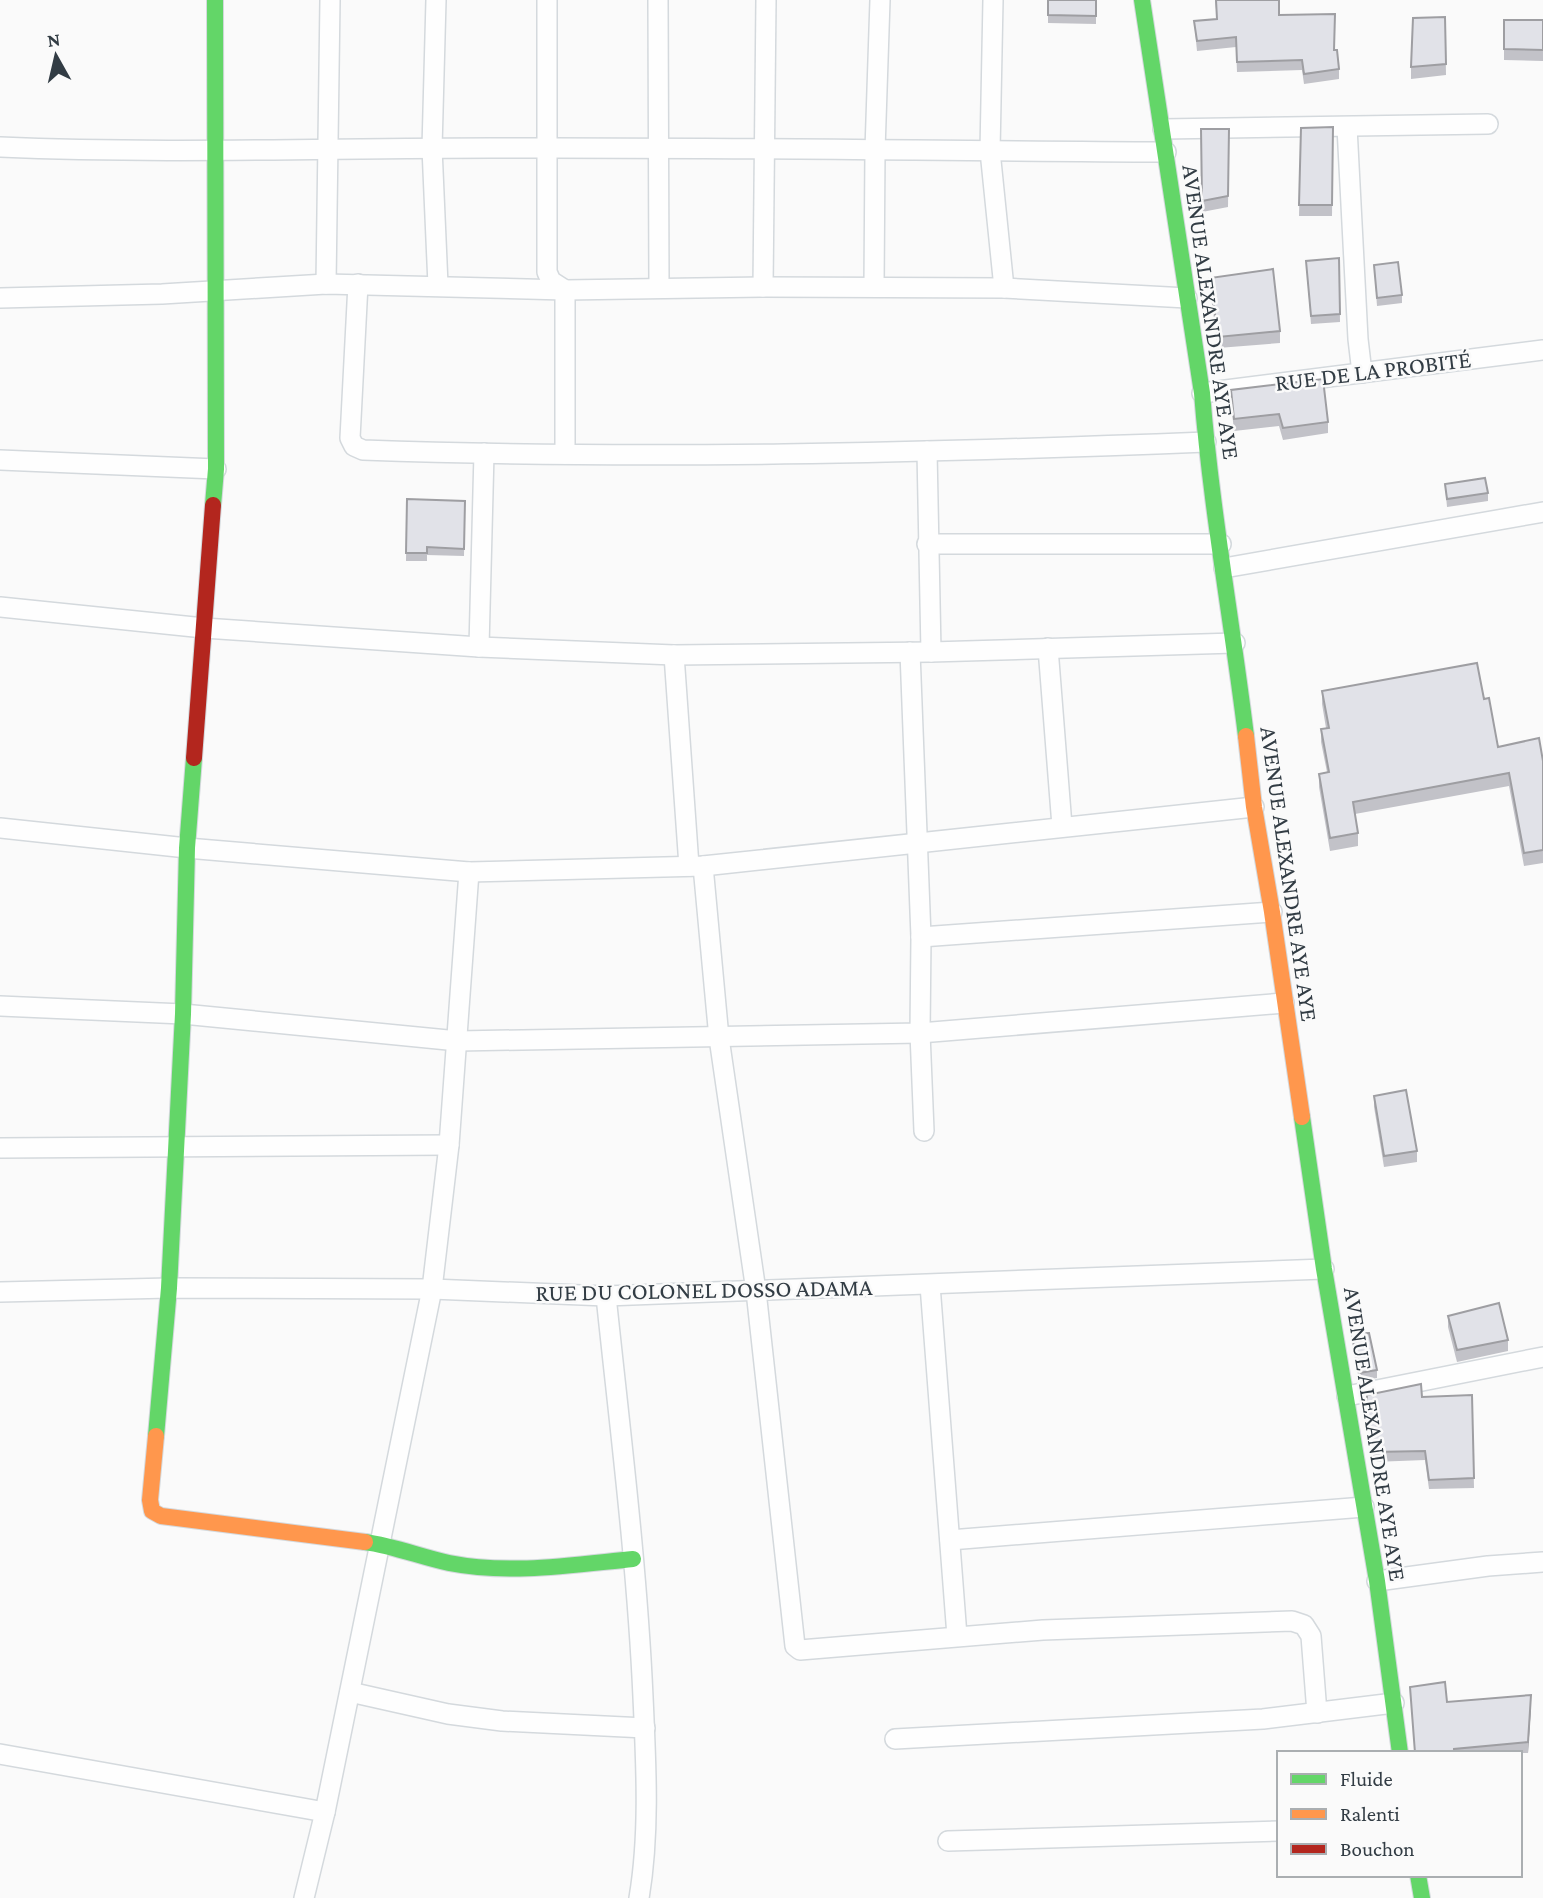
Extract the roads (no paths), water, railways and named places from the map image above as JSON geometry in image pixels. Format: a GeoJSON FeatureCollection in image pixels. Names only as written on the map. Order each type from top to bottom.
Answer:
{"type":"FeatureCollection","features":[{"type":"Feature","properties":{"kind":"street"},"geometry":{"type":"LineString","coordinates":[[215,0],[216,469],[187,848],[183,1014],[169,1288],[150,1500],[152,1511],[161,1516],[380,1544],[449,1563],[491,1568],[535,1569],[633,1559]]}},
{"type":"Feature","properties":{"kind":"street"},"geometry":{"type":"LineString","coordinates":[[326,284],[330,0]]}},
{"type":"Feature","properties":{"kind":"street"},"geometry":{"type":"LineString","coordinates":[[436,0],[432,148],[438,285]]}},
{"type":"Feature","properties":{"kind":"street"},"geometry":{"type":"LineString","coordinates":[[547,0],[547,272],[551,281],[565,290]]}},
{"type":"Feature","properties":{"kind":"street"},"geometry":{"type":"LineString","coordinates":[[658,0],[659,288]]}},
{"type":"Feature","properties":{"kind":"street"},"geometry":{"type":"LineString","coordinates":[[763,287],[766,0]]}},
{"type":"Feature","properties":{"kind":"street"},"geometry":{"type":"LineString","coordinates":[[874,287],[880,0]]}},
{"type":"Feature","properties":{"kind":"street"},"geometry":{"type":"LineString","coordinates":[[993,0],[990,151],[1004,288]]}},
{"type":"Feature","properties":{"kind":"street","name":"AVENUE ALEXANDRE AYE AYE"},"geometry":{"type":"LineString","coordinates":[[1142,0],[1202,393],[1206,442],[1235,642],[1254,807],[1324,1269],[1377,1581],[1400,1751]]}},
{"type":"Feature","properties":{"kind":"street"},"geometry":{"type":"LineString","coordinates":[[1163,129],[1488,124]]}},
{"type":"Feature","properties":{"kind":"street"},"geometry":{"type":"LineString","coordinates":[[1347,127],[1362,373]]}},
{"type":"Feature","properties":{"kind":"street"},"geometry":{"type":"LineString","coordinates":[[0,147],[216,151],[658,147],[1166,152]]}},
{"type":"Feature","properties":{"kind":"street"},"geometry":{"type":"LineString","coordinates":[[358,284],[350,438],[355,446],[363,450],[705,456],[927,452],[1206,442]]}},
{"type":"Feature","properties":{"kind":"street"},"geometry":{"type":"LineString","coordinates":[[0,298],[358,284],[565,290],[1004,288],[1187,298]]}},
{"type":"Feature","properties":{"kind":"street"},"geometry":{"type":"LineString","coordinates":[[565,290],[565,454]]}},
{"type":"Feature","properties":{"kind":"street","name":"RUE DE LA PROBITÉ"},"geometry":{"type":"LineString","coordinates":[[1202,393],[1543,350]]}},
{"type":"Feature","properties":{"kind":"street"},"geometry":{"type":"LineString","coordinates":[[927,452],[930,652]]}},
{"type":"Feature","properties":{"kind":"street"},"geometry":{"type":"LineString","coordinates":[[479,647],[484,453]]}},
{"type":"Feature","properties":{"kind":"street"},"geometry":{"type":"LineString","coordinates":[[0,460],[216,469]]}},
{"type":"Feature","properties":{"kind":"street"},"geometry":{"type":"LineString","coordinates":[[1224,568],[1543,512]]}},
{"type":"Feature","properties":{"kind":"street"},"geometry":{"type":"LineString","coordinates":[[927,544],[1221,544]]}},
{"type":"Feature","properties":{"kind":"street"},"geometry":{"type":"LineString","coordinates":[[0,607],[204,628],[479,647],[674,655],[930,652],[1235,642]]}},
{"type":"Feature","properties":{"kind":"street"},"geometry":{"type":"LineString","coordinates":[[1048,648],[1062,826]]}},
{"type":"Feature","properties":{"kind":"street"},"geometry":{"type":"LineString","coordinates":[[910,652],[921,937],[923,1131]]}},
{"type":"Feature","properties":{"kind":"street"},"geometry":{"type":"LineString","coordinates":[[674,655],[696,866],[756,1291],[795,1646],[800,1650],[1044,1630],[1292,1621],[1304,1625],[1311,1636],[1317,1713]]}},
{"type":"Feature","properties":{"kind":"street"},"geometry":{"type":"LineString","coordinates":[[0,828],[187,848],[469,872],[696,866],[1254,807]]}},
{"type":"Feature","properties":{"kind":"street"},"geometry":{"type":"LineString","coordinates":[[304,1898],[325,1812],[432,1289],[449,1145],[469,872]]}},
{"type":"Feature","properties":{"kind":"street"},"geometry":{"type":"LineString","coordinates":[[921,937],[1272,912]]}},
{"type":"Feature","properties":{"kind":"street"},"geometry":{"type":"LineString","coordinates":[[0,1006],[183,1014],[458,1041],[920,1033],[1284,1003]]}},
{"type":"Feature","properties":{"kind":"street"},"geometry":{"type":"LineString","coordinates":[[0,1148],[449,1145]]}},
{"type":"Feature","properties":{"kind":"street","name":"RUE DU COLONEL DOSSO ADAMA"},"geometry":{"type":"LineString","coordinates":[[0,1292],[169,1288],[432,1289],[606,1296],[1324,1269]]}},
{"type":"Feature","properties":{"kind":"street"},"geometry":{"type":"LineString","coordinates":[[930,1284],[957,1636]]}},
{"type":"Feature","properties":{"kind":"street"},"geometry":{"type":"LineString","coordinates":[[606,1296],[640,1630],[645,1728],[645,1829],[639,1898]]}},
{"type":"Feature","properties":{"kind":"street"},"geometry":{"type":"LineString","coordinates":[[1347,1396],[1543,1357]]}},
{"type":"Feature","properties":{"kind":"street"},"geometry":{"type":"LineString","coordinates":[[950,1540],[1364,1507]]}},
{"type":"Feature","properties":{"kind":"street"},"geometry":{"type":"LineString","coordinates":[[1377,1581],[1488,1566],[1543,1562]]}},
{"type":"Feature","properties":{"kind":"street"},"geometry":{"type":"LineString","coordinates":[[350,1692],[448,1714],[502,1721],[645,1728]]}},
{"type":"Feature","properties":{"kind":"street"},"geometry":{"type":"LineString","coordinates":[[895,1739],[1264,1719],[1394,1703]]}},
{"type":"Feature","properties":{"kind":"street"},"geometry":{"type":"LineString","coordinates":[[0,1754],[325,1812]]}},
{"type":"Feature","properties":{"kind":"street"},"geometry":{"type":"LineString","coordinates":[[948,1841],[1277,1830]]}},
{"type":"Feature","properties":{"kind":"street"},"geometry":{"type":"LineString","coordinates":[[1418,1877],[1422,1898]]}}]}
